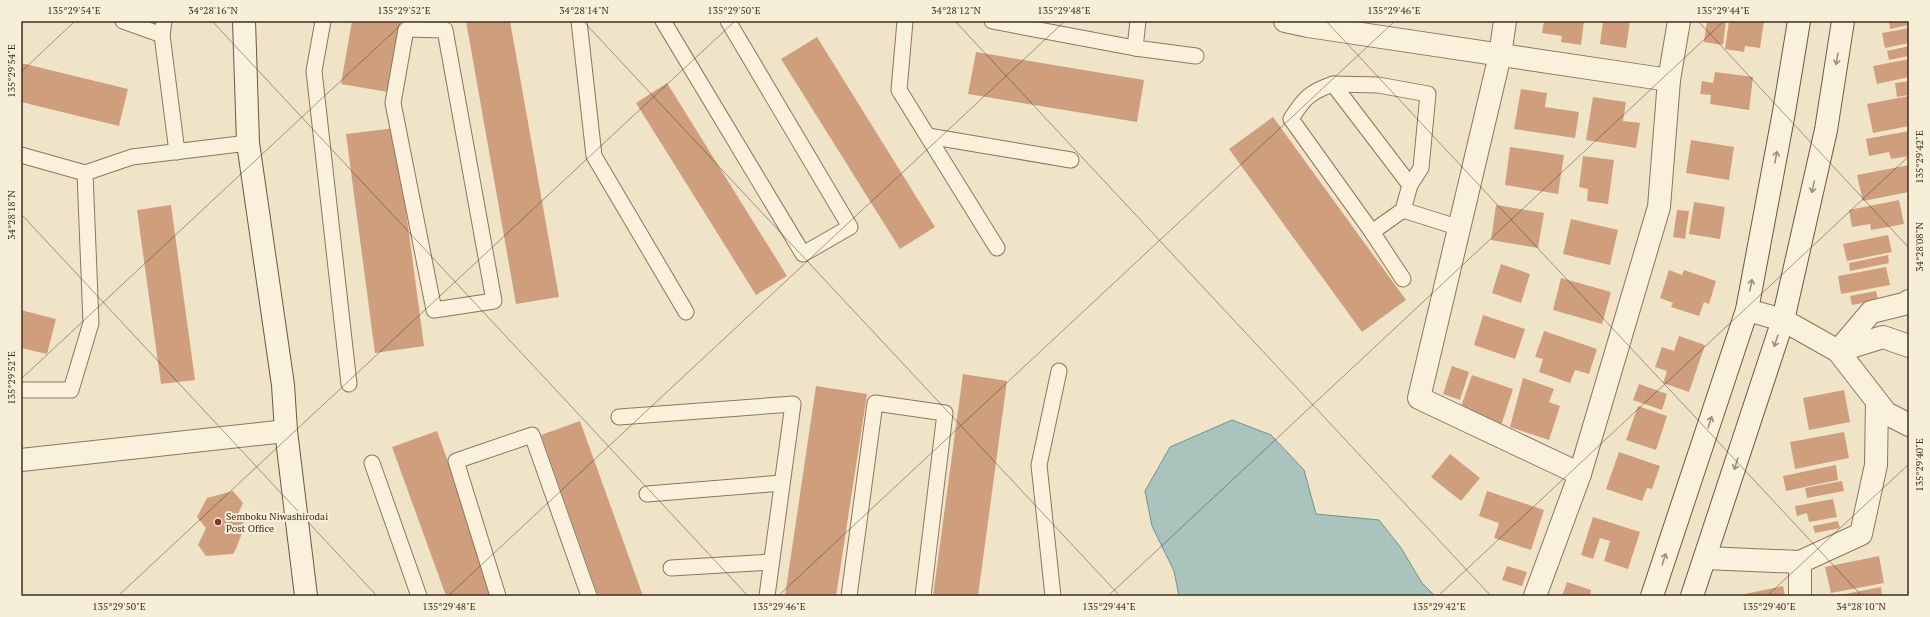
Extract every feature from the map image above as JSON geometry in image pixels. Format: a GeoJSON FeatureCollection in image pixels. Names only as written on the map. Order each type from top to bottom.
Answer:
{"type":"FeatureCollection","features":[{"type":"Feature","properties":{"kind":"street"},"geometry":{"type":"LineString","coordinates":[[244,21],[248,143],[283,385],[286,431],[306,596]]}},
{"type":"Feature","properties":{"kind":"street"},"geometry":{"type":"LineString","coordinates":[[1285,21],[1308,23],[1500,55],[1669,80]]}},
{"type":"Feature","properties":{"kind":"street"},"geometry":{"type":"LineString","coordinates":[[1506,21],[1500,55],[1420,398],[1580,474]]}},
{"type":"Feature","properties":{"kind":"street"},"geometry":{"type":"LineString","coordinates":[[1535,596],[1580,474],[1659,207],[1669,80],[1679,21]]}},
{"type":"Feature","properties":{"kind":"street"},"geometry":{"type":"LineString","coordinates":[[1652,596],[1747,310],[1784,112],[1799,21]]}},
{"type":"Feature","properties":{"kind":"street"},"geometry":{"type":"LineString","coordinates":[[1692,596],[1783,320],[1826,130],[1843,21]]}},
{"type":"Feature","properties":{"kind":"street"},"geometry":{"type":"LineString","coordinates":[[1838,351],[1871,312],[1908,303],[1909,301]]}},
{"type":"Feature","properties":{"kind":"street"},"geometry":{"type":"LineString","coordinates":[[1747,310],[1783,320],[1838,351],[1886,413],[1909,425]]}},
{"type":"Feature","properties":{"kind":"street"},"geometry":{"type":"LineString","coordinates":[[1838,351],[1883,336],[1909,346]]}},
{"type":"Feature","properties":{"kind":"street"},"geometry":{"type":"LineString","coordinates":[[1705,558],[1800,562],[1861,534],[1876,465],[1877,402]]}},
{"type":"Feature","properties":{"kind":"street"},"geometry":{"type":"LineString","coordinates":[[21,460],[286,431]]}},
{"type":"Feature","properties":{"kind":"street"},"geometry":{"type":"LineString","coordinates":[[1800,562],[1800,596]]}},
{"type":"Feature","properties":{"kind":"lane"},"geometry":{"type":"LineString","coordinates":[[123,21],[163,28],[177,152]]}},
{"type":"Feature","properties":{"kind":"lane"},"geometry":{"type":"LineString","coordinates":[[323,21],[314,71],[348,384]]}},
{"type":"Feature","properties":{"kind":"lane"},"geometry":{"type":"LineString","coordinates":[[579,21],[594,156],[686,312]]}},
{"type":"Feature","properties":{"kind":"lane"},"geometry":{"type":"LineString","coordinates":[[663,21],[803,254],[850,227],[728,21]]}},
{"type":"Feature","properties":{"kind":"lane"},"geometry":{"type":"LineString","coordinates":[[905,21],[899,90],[997,248]]}},
{"type":"Feature","properties":{"kind":"lane"},"geometry":{"type":"LineString","coordinates":[[992,21],[1135,48],[1196,56]]}},
{"type":"Feature","properties":{"kind":"lane"},"geometry":{"type":"LineString","coordinates":[[1135,48],[1138,21]]}},
{"type":"Feature","properties":{"kind":"lane"},"geometry":{"type":"LineString","coordinates":[[407,25],[445,30],[494,302],[434,310],[393,103],[407,25]]}},
{"type":"Feature","properties":{"kind":"lane"},"geometry":{"type":"LineString","coordinates":[[1333,84],[1410,185]]}},
{"type":"Feature","properties":{"kind":"lane"},"geometry":{"type":"LineString","coordinates":[[1372,232],[1403,210],[1410,185],[1421,168],[1428,94],[1378,85],[1333,84],[1315,91],[1300,104],[1291,119],[1372,232],[1403,279]]}},
{"type":"Feature","properties":{"kind":"lane"},"geometry":{"type":"LineString","coordinates":[[928,136],[1071,160]]}},
{"type":"Feature","properties":{"kind":"lane"},"geometry":{"type":"LineString","coordinates":[[21,155],[85,173],[132,157],[248,143]]}},
{"type":"Feature","properties":{"kind":"lane"},"geometry":{"type":"LineString","coordinates":[[21,390],[71,390],[91,323],[85,173]]}},
{"type":"Feature","properties":{"kind":"lane"},"geometry":{"type":"LineString","coordinates":[[1403,210],[1460,228]]}},
{"type":"Feature","properties":{"kind":"lane"},"geometry":{"type":"LineString","coordinates":[[1053,596],[1040,465],[1059,371]]}},
{"type":"Feature","properties":{"kind":"lane"},"geometry":{"type":"LineString","coordinates":[[849,596],[875,403],[945,413],[923,596]]}},
{"type":"Feature","properties":{"kind":"lane"},"geometry":{"type":"LineString","coordinates":[[619,417],[793,404],[767,596]]}},
{"type":"Feature","properties":{"kind":"lane"},"geometry":{"type":"LineString","coordinates":[[498,596],[456,460],[532,435],[589,596]]}},
{"type":"Feature","properties":{"kind":"lane"},"geometry":{"type":"LineString","coordinates":[[372,463],[419,596]]}},
{"type":"Feature","properties":{"kind":"lane"},"geometry":{"type":"LineString","coordinates":[[647,494],[782,483]]}},
{"type":"Feature","properties":{"kind":"lane"},"geometry":{"type":"LineString","coordinates":[[671,568],[771,562]]}},
{"type":"Feature","properties":{"kind":"water"},"geometry":{"type":"Polygon","coordinates":[[[1232,420],[1271,435],[1304,470],[1316,514],[1379,520],[1401,548],[1422,583],[1435,596],[1179,596],[1174,571],[1152,526],[1145,491],[1170,447],[1232,420]]]}},
{"type":"Feature","properties":{"kind":"building"},"geometry":{"type":"Polygon","coordinates":[[[352,21],[400,21],[388,92],[341,84],[352,21]]]}},
{"type":"Feature","properties":{"kind":"building"},"geometry":{"type":"Polygon","coordinates":[[[466,21],[510,21],[559,297],[516,304],[466,21]]]}},
{"type":"Feature","properties":{"kind":"building"},"geometry":{"type":"Polygon","coordinates":[[[1544,21],[1584,21],[1581,45],[1561,42],[1562,36],[1542,33],[1544,21]]]}},
{"type":"Feature","properties":{"kind":"building"},"geometry":{"type":"Polygon","coordinates":[[[1603,21],[1630,21],[1626,48],[1600,44],[1603,21]]]}},
{"type":"Feature","properties":{"kind":"building"},"geometry":{"type":"Polygon","coordinates":[[[1707,21],[1726,21],[1723,45],[1704,42],[1707,21]]]}},
{"type":"Feature","properties":{"kind":"building"},"geometry":{"type":"Polygon","coordinates":[[[1729,21],[1764,21],[1760,48],[1745,46],[1744,52],[1725,49],[1729,21]]]}},
{"type":"Feature","properties":{"kind":"building"},"geometry":{"type":"Polygon","coordinates":[[[1889,21],[1909,21],[1909,25],[1890,29],[1889,21]]]}},
{"type":"Feature","properties":{"kind":"building"},"geometry":{"type":"Polygon","coordinates":[[[1909,28],[1909,43],[1885,48],[1882,33],[1909,28]]]}},
{"type":"Feature","properties":{"kind":"building"},"geometry":{"type":"Polygon","coordinates":[[[817,37],[935,227],[900,249],[781,59],[817,37]]]}},
{"type":"Feature","properties":{"kind":"building"},"geometry":{"type":"Polygon","coordinates":[[[1909,46],[1909,56],[1889,60],[1887,51],[1909,46]]]}},
{"type":"Feature","properties":{"kind":"building"},"geometry":{"type":"Polygon","coordinates":[[[976,52],[1144,80],[1137,122],[968,94],[976,52]]]}},
{"type":"Feature","properties":{"kind":"building"},"geometry":{"type":"Polygon","coordinates":[[[1909,59],[1909,77],[1877,84],[1873,66],[1909,59]]]}},
{"type":"Feature","properties":{"kind":"building"},"geometry":{"type":"Polygon","coordinates":[[[21,63],[128,89],[119,126],[21,102],[21,63]]]}},
{"type":"Feature","properties":{"kind":"building"},"geometry":{"type":"Polygon","coordinates":[[[1715,72],[1753,77],[1749,110],[1710,104],[1711,95],[1700,94],[1702,81],[1713,83],[1715,72]]]}},
{"type":"Feature","properties":{"kind":"building"},"geometry":{"type":"Polygon","coordinates":[[[1909,81],[1909,95],[1897,97],[1895,83],[1909,81]]]}},
{"type":"Feature","properties":{"kind":"building"},"geometry":{"type":"Polygon","coordinates":[[[667,83],[787,276],[756,295],[636,103],[667,83]]]}},
{"type":"Feature","properties":{"kind":"building"},"geometry":{"type":"Polygon","coordinates":[[[1521,89],[1547,93],[1545,107],[1579,112],[1575,138],[1514,129],[1521,89]]]}},
{"type":"Feature","properties":{"kind":"building"},"geometry":{"type":"Polygon","coordinates":[[[1909,96],[1909,126],[1873,133],[1867,104],[1909,96]]]}},
{"type":"Feature","properties":{"kind":"building"},"geometry":{"type":"Polygon","coordinates":[[[1593,97],[1626,102],[1623,121],[1640,123],[1636,148],[1586,140],[1593,97]]]}},
{"type":"Feature","properties":{"kind":"building"},"geometry":{"type":"Polygon","coordinates":[[[1273,117],[1406,300],[1362,332],[1229,149],[1273,117]]]}},
{"type":"Feature","properties":{"kind":"building"},"geometry":{"type":"Polygon","coordinates":[[[395,128],[424,346],[375,353],[346,134],[395,128]]]}},
{"type":"Feature","properties":{"kind":"building"},"geometry":{"type":"Polygon","coordinates":[[[1909,131],[1909,156],[1891,159],[1889,152],[1869,156],[1866,139],[1909,131]]]}},
{"type":"Feature","properties":{"kind":"building"},"geometry":{"type":"Polygon","coordinates":[[[1691,140],[1734,147],[1729,180],[1686,173],[1691,140]]]}},
{"type":"Feature","properties":{"kind":"building"},"geometry":{"type":"Polygon","coordinates":[[[1510,147],[1564,155],[1558,194],[1505,185],[1510,147]]]}},
{"type":"Feature","properties":{"kind":"building"},"geometry":{"type":"Polygon","coordinates":[[[1583,156],[1614,160],[1608,204],[1587,201],[1588,189],[1579,187],[1583,156]]]}},
{"type":"Feature","properties":{"kind":"building"},"geometry":{"type":"Polygon","coordinates":[[[1909,165],[1909,192],[1863,201],[1857,175],[1909,165]]]}},
{"type":"Feature","properties":{"kind":"building"},"geometry":{"type":"Polygon","coordinates":[[[1899,200],[1904,224],[1871,230],[1870,224],[1852,227],[1849,210],[1899,200]]]}},
{"type":"Feature","properties":{"kind":"building"},"geometry":{"type":"Polygon","coordinates":[[[1694,202],[1725,207],[1720,239],[1689,234],[1694,202]]]}},
{"type":"Feature","properties":{"kind":"building"},"geometry":{"type":"Polygon","coordinates":[[[171,205],[195,380],[161,384],[137,210],[171,205]]]}},
{"type":"Feature","properties":{"kind":"building"},"geometry":{"type":"Polygon","coordinates":[[[1496,205],[1544,213],[1538,248],[1491,240],[1496,205]]]}},
{"type":"Feature","properties":{"kind":"building"},"geometry":{"type":"Polygon","coordinates":[[[1677,210],[1689,211],[1685,239],[1673,237],[1677,210]]]}},
{"type":"Feature","properties":{"kind":"building"},"geometry":{"type":"Polygon","coordinates":[[[1571,219],[1618,230],[1610,265],[1563,254],[1571,219]]]}},
{"type":"Feature","properties":{"kind":"building"},"geometry":{"type":"Polygon","coordinates":[[[1888,235],[1892,252],[1847,261],[1843,244],[1888,235]]]}},
{"type":"Feature","properties":{"kind":"building"},"geometry":{"type":"Polygon","coordinates":[[[1888,255],[1889,263],[1850,271],[1849,263],[1888,255]]]}},
{"type":"Feature","properties":{"kind":"building"},"geometry":{"type":"Polygon","coordinates":[[[1501,264],[1530,274],[1521,303],[1492,293],[1501,264]]]}},
{"type":"Feature","properties":{"kind":"building"},"geometry":{"type":"Polygon","coordinates":[[[1886,267],[1890,285],[1841,294],[1838,276],[1886,267]]]}},
{"type":"Feature","properties":{"kind":"building"},"geometry":{"type":"Polygon","coordinates":[[[1669,270],[1682,275],[1684,270],[1716,281],[1709,304],[1704,302],[1699,316],[1671,307],[1673,303],[1660,298],[1669,270]]]}},
{"type":"Feature","properties":{"kind":"building"},"geometry":{"type":"Polygon","coordinates":[[[1561,278],[1611,292],[1602,324],[1553,310],[1561,278]]]}},
{"type":"Feature","properties":{"kind":"building"},"geometry":{"type":"Polygon","coordinates":[[[1876,291],[1878,300],[1852,305],[1850,296],[1876,291]]]}},
{"type":"Feature","properties":{"kind":"building"},"geometry":{"type":"Polygon","coordinates":[[[21,310],[56,319],[47,354],[21,348],[21,310]]]}},
{"type":"Feature","properties":{"kind":"building"},"geometry":{"type":"Polygon","coordinates":[[[1483,315],[1525,329],[1515,359],[1474,345],[1483,315]]]}},
{"type":"Feature","properties":{"kind":"building"},"geometry":{"type":"Polygon","coordinates":[[[1544,331],[1597,349],[1589,374],[1575,370],[1570,383],[1539,372],[1543,359],[1535,357],[1544,331]]]}},
{"type":"Feature","properties":{"kind":"building"},"geometry":{"type":"Polygon","coordinates":[[[1679,336],[1705,345],[1689,392],[1663,383],[1667,371],[1655,367],[1662,347],[1674,351],[1679,336]]]}},
{"type":"Feature","properties":{"kind":"building"},"geometry":{"type":"Polygon","coordinates":[[[1452,366],[1469,372],[1460,400],[1443,394],[1452,366]]]}},
{"type":"Feature","properties":{"kind":"building"},"geometry":{"type":"Polygon","coordinates":[[[963,374],[1007,381],[978,596],[933,596],[963,374]]]}},
{"type":"Feature","properties":{"kind":"building"},"geometry":{"type":"Polygon","coordinates":[[[1472,375],[1513,389],[1501,426],[1459,412],[1472,375]]]}},
{"type":"Feature","properties":{"kind":"building"},"geometry":{"type":"Polygon","coordinates":[[[1523,378],[1554,389],[1549,402],[1560,406],[1549,440],[1510,427],[1523,378]]]}},
{"type":"Feature","properties":{"kind":"building"},"geometry":{"type":"Polygon","coordinates":[[[1639,384],[1667,394],[1662,410],[1633,400],[1639,384]]]}},
{"type":"Feature","properties":{"kind":"building"},"geometry":{"type":"Polygon","coordinates":[[[816,386],[867,394],[836,596],[785,596],[816,386]]]}},
{"type":"Feature","properties":{"kind":"building"},"geometry":{"type":"Polygon","coordinates":[[[1844,390],[1850,422],[1809,430],[1803,398],[1844,390]]]}},
{"type":"Feature","properties":{"kind":"building"},"geometry":{"type":"Polygon","coordinates":[[[1638,406],[1667,416],[1656,450],[1626,440],[1638,406]]]}},
{"type":"Feature","properties":{"kind":"building"},"geometry":{"type":"Polygon","coordinates":[[[580,421],[643,596],[598,596],[541,435],[580,421]]]}},
{"type":"Feature","properties":{"kind":"building"},"geometry":{"type":"Polygon","coordinates":[[[437,431],[497,596],[446,596],[392,447],[437,431]]]}},
{"type":"Feature","properties":{"kind":"building"},"geometry":{"type":"Polygon","coordinates":[[[1844,432],[1849,458],[1795,469],[1790,442],[1844,432]]]}},
{"type":"Feature","properties":{"kind":"building"},"geometry":{"type":"Polygon","coordinates":[[[1619,452],[1660,466],[1652,489],[1647,488],[1642,501],[1606,489],[1619,452]]]}},
{"type":"Feature","properties":{"kind":"building"},"geometry":{"type":"Polygon","coordinates":[[[1450,454],[1480,478],[1461,501],[1431,477],[1450,454]]]}},
{"type":"Feature","properties":{"kind":"building"},"geometry":{"type":"Polygon","coordinates":[[[1836,465],[1838,480],[1786,491],[1783,476],[1836,465]]]}},
{"type":"Feature","properties":{"kind":"building"},"geometry":{"type":"Polygon","coordinates":[[[1842,481],[1844,491],[1807,498],[1805,488],[1842,481]]]}},
{"type":"Feature","properties":{"kind":"building"},"geometry":{"type":"Polygon","coordinates":[[[233,491],[243,503],[238,514],[245,525],[236,549],[233,554],[206,556],[198,545],[206,528],[197,517],[207,498],[233,491]]]}},
{"type":"Feature","properties":{"kind":"building"},"geometry":{"type":"Polygon","coordinates":[[[1487,491],[1544,510],[1531,550],[1494,538],[1499,523],[1479,516],[1487,491]]]}},
{"type":"Feature","properties":{"kind":"building"},"geometry":{"type":"Polygon","coordinates":[[[1833,499],[1837,517],[1809,522],[1807,513],[1797,516],[1795,506],[1833,499]]]}},
{"type":"Feature","properties":{"kind":"building"},"geometry":{"type":"Polygon","coordinates":[[[1593,517],[1640,532],[1628,569],[1604,561],[1610,541],[1600,538],[1593,559],[1581,555],[1593,517]]]}},
{"type":"Feature","properties":{"kind":"building"},"geometry":{"type":"Polygon","coordinates":[[[1838,521],[1840,528],[1815,533],[1813,526],[1838,521]]]}},
{"type":"Feature","properties":{"kind":"building"},"geometry":{"type":"Polygon","coordinates":[[[1879,556],[1884,583],[1831,593],[1825,567],[1879,556]]]}},
{"type":"Feature","properties":{"kind":"building"},"geometry":{"type":"Polygon","coordinates":[[[1507,566],[1527,572],[1522,586],[1502,580],[1507,566]]]}},
{"type":"Feature","properties":{"kind":"building"},"geometry":{"type":"Polygon","coordinates":[[[1567,582],[1591,590],[1590,596],[1562,596],[1567,582]]]}},
{"type":"Feature","properties":{"kind":"building"},"geometry":{"type":"Polygon","coordinates":[[[1783,586],[1785,596],[1746,596],[1745,594],[1783,586]]]}},
{"type":"Feature","properties":{"kind":"building"},"geometry":{"type":"Polygon","coordinates":[[[1881,587],[1882,596],[1840,596],[1840,595],[1881,587]]]}},
{"type":"Feature","properties":{"kind":"place","name":"Semboku Niwashirodai Post Office"},"geometry":{"type":"Point","coordinates":[218,522]}}]}
